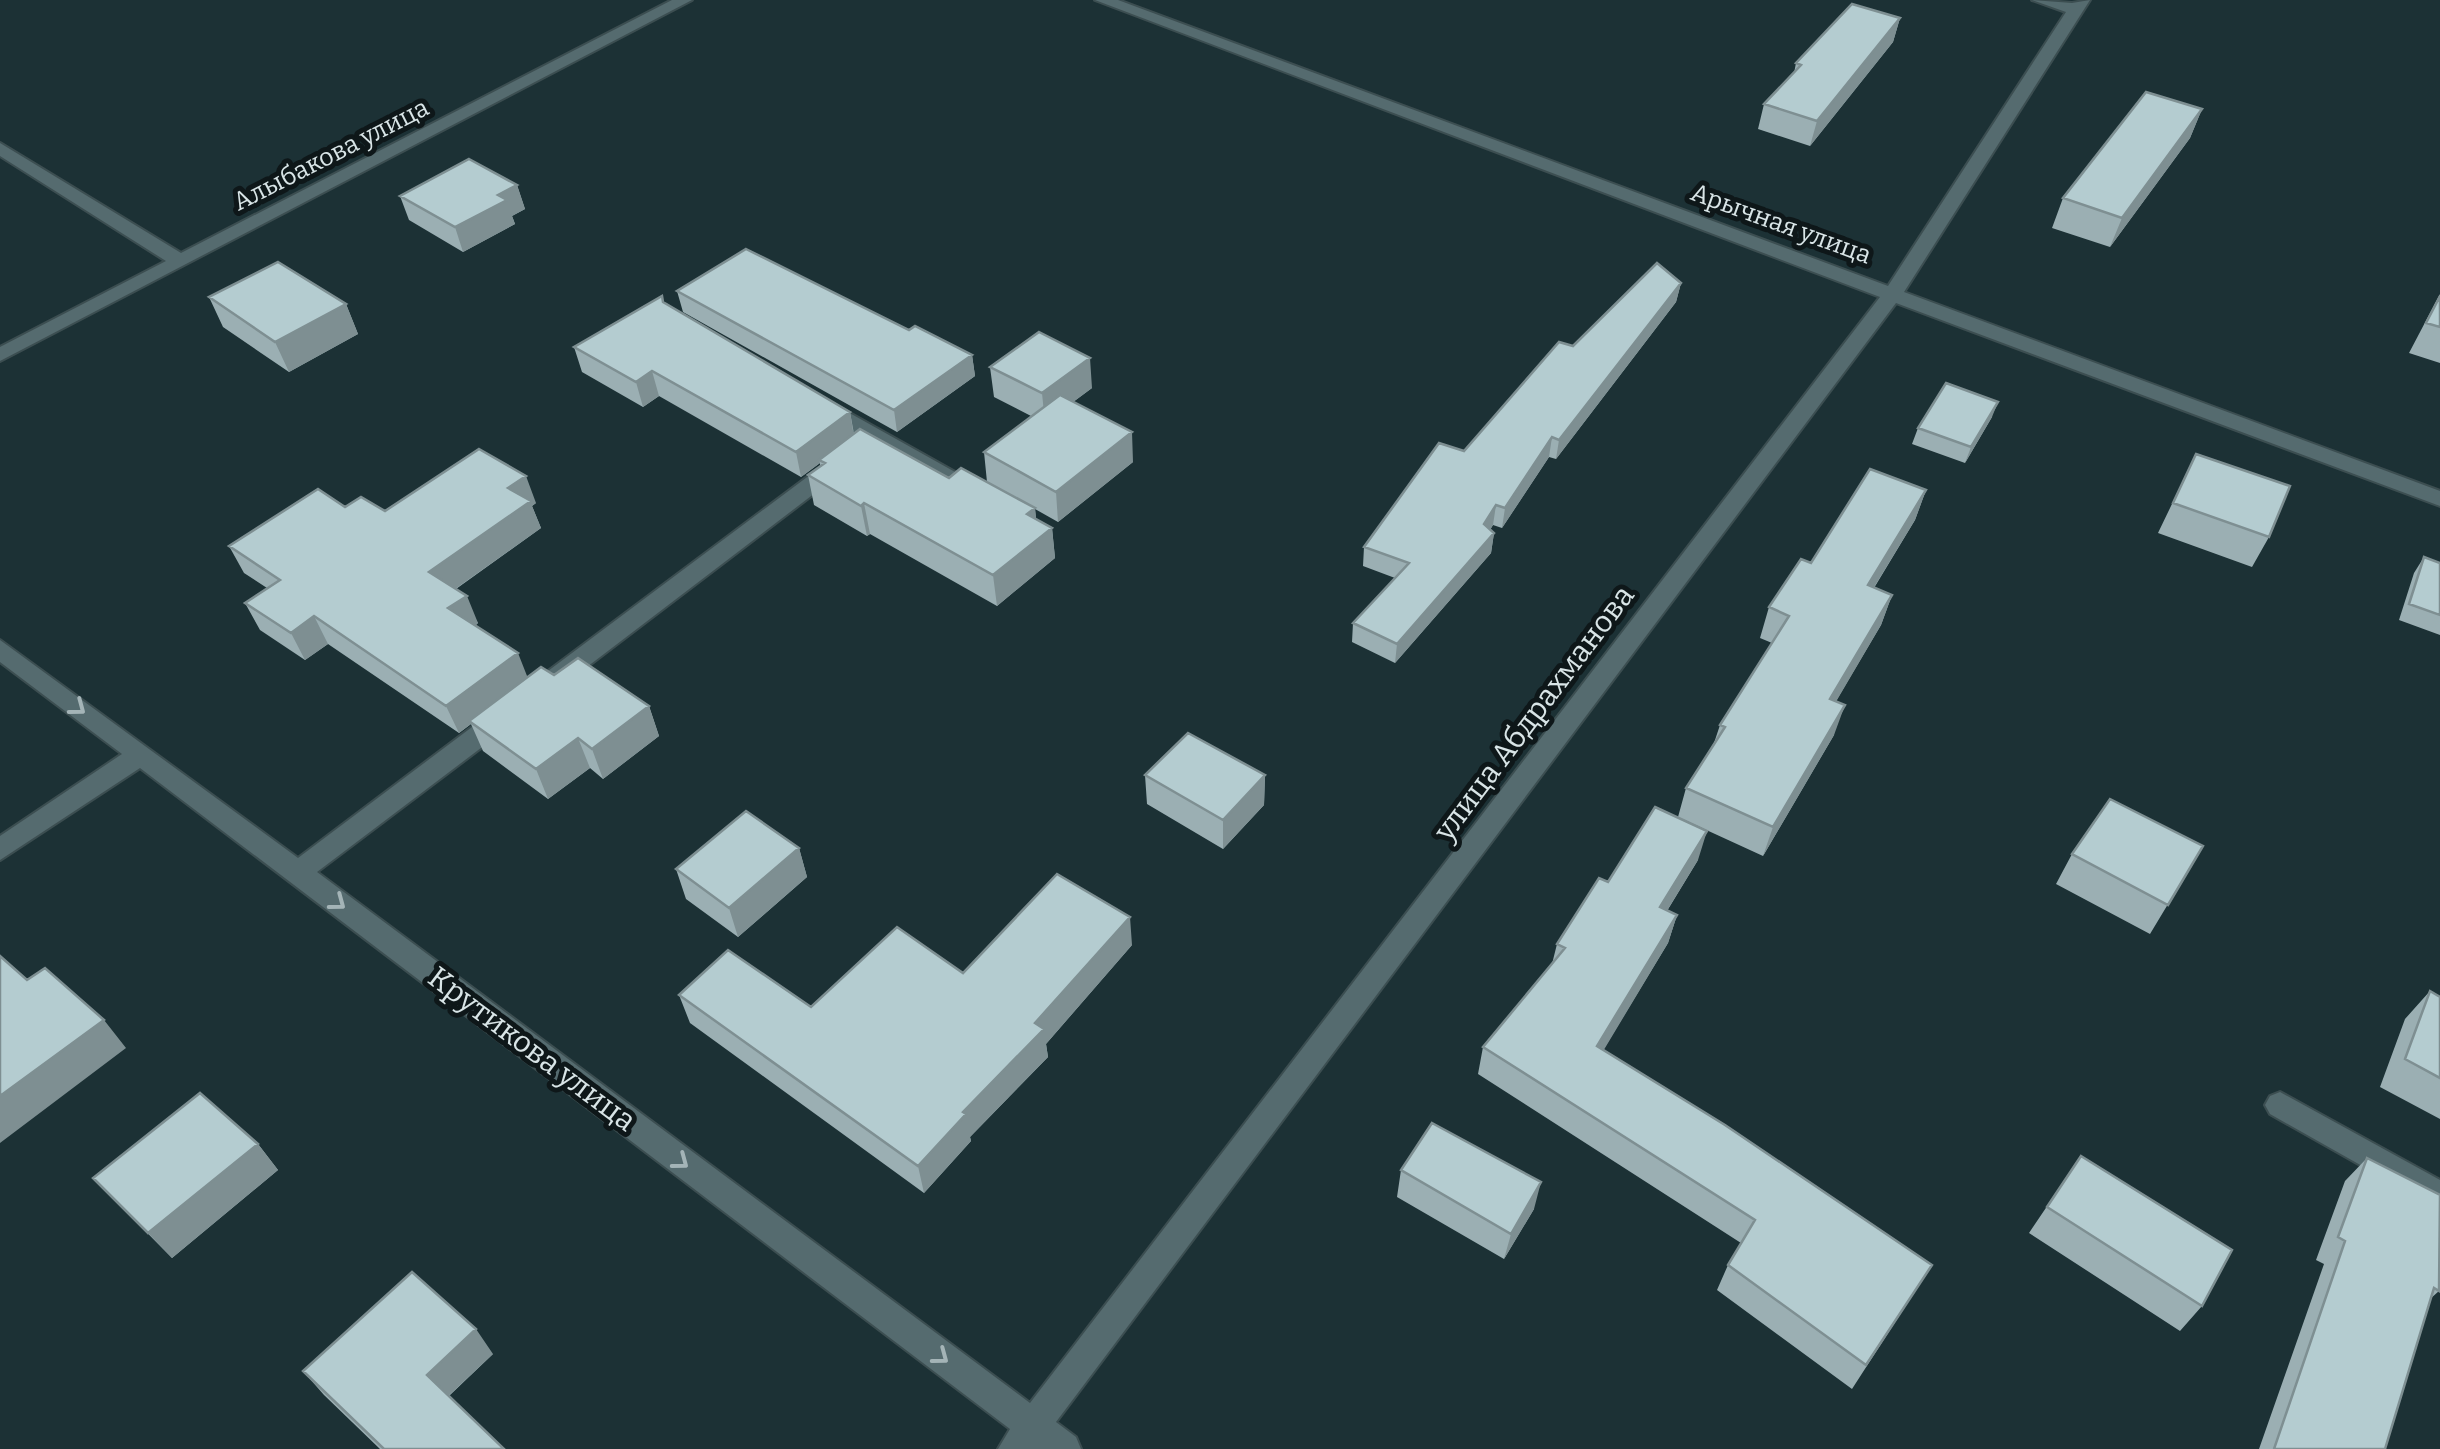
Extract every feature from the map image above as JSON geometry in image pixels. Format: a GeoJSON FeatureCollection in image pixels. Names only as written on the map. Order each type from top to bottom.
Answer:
{"type":"FeatureCollection","features":[{"type":"Feature","properties":{"kind":"street","name":"Алыбакова улица"},"geometry":{"type":"LineString","coordinates":[[0,354],[684,0]]}},
{"type":"Feature","properties":{"kind":"street","name":"Арычная улица"},"geometry":{"type":"LineString","coordinates":[[1102,0],[1894,292],[2440,499]]}},
{"type":"Feature","properties":{"kind":"street"},"geometry":{"type":"LineString","coordinates":[[2040,0],[2078,5]]}},
{"type":"Feature","properties":{"kind":"street","name":"улица Абдрахманова"},"geometry":{"type":"LineString","coordinates":[[1024,1438],[1894,292],[2078,5]]}},
{"type":"Feature","properties":{"kind":"street"},"geometry":{"type":"LineString","coordinates":[[0,148],[180,262]]}},
{"type":"Feature","properties":{"kind":"street"},"geometry":{"type":"LineString","coordinates":[[794,388],[1006,506]]}},
{"type":"Feature","properties":{"kind":"street"},"geometry":{"type":"LineString","coordinates":[[297,873],[876,436]]}},
{"type":"Feature","properties":{"kind":"street","name":"Крутикова улица"},"geometry":{"type":"LineString","coordinates":[[0,650],[297,873],[1024,1438],[1064,1449]]}},
{"type":"Feature","properties":{"kind":"street"},"geometry":{"type":"LineString","coordinates":[[0,850],[140,755]]}},
{"type":"Feature","properties":{"kind":"street"},"geometry":{"type":"LineString","coordinates":[[2280,1105],[2440,1196]]}},
{"type":"Feature","properties":{"kind":"building"},"geometry":{"type":"Polygon","coordinates":[[[1852,4],[1900,18],[1817,121],[1764,104],[1801,65],[1796,63],[1852,4]]]}},
{"type":"Feature","properties":{"kind":"building"},"geometry":{"type":"Polygon","coordinates":[[[2146,92],[2202,109],[2122,218],[2063,198],[2146,92]]]}},
{"type":"Feature","properties":{"kind":"building"},"geometry":{"type":"Polygon","coordinates":[[[469,159],[517,185],[498,195],[507,200],[455,227],[400,196],[469,159]]]}},
{"type":"Feature","properties":{"kind":"building"},"geometry":{"type":"Polygon","coordinates":[[[746,249],[909,330],[915,326],[972,355],[894,410],[677,291],[746,249]]]}},
{"type":"Feature","properties":{"kind":"building"},"geometry":{"type":"Polygon","coordinates":[[[278,262],[346,304],[275,342],[209,297],[278,262]]]}},
{"type":"Feature","properties":{"kind":"building"},"geometry":{"type":"Polygon","coordinates":[[[1657,263],[1681,283],[1559,440],[1552,437],[1505,508],[1496,505],[1484,524],[1494,533],[1397,644],[1353,623],[1409,563],[1364,547],[1439,443],[1464,451],[1559,342],[1573,346],[1657,263]]]}},
{"type":"Feature","properties":{"kind":"building"},"geometry":{"type":"Polygon","coordinates":[[[662,296],[663,302],[850,412],[796,452],[652,371],[636,382],[574,347],[662,296]]]}},
{"type":"Feature","properties":{"kind":"building"},"geometry":{"type":"Polygon","coordinates":[[[2440,296],[2440,327],[2426,323],[2440,296]]]}},
{"type":"Feature","properties":{"kind":"building"},"geometry":{"type":"Polygon","coordinates":[[[1039,332],[1090,358],[1042,393],[990,367],[1039,332]]]}},
{"type":"Feature","properties":{"kind":"building"},"geometry":{"type":"Polygon","coordinates":[[[1946,383],[1998,402],[1971,447],[1918,428],[1946,383]]]}},
{"type":"Feature","properties":{"kind":"building"},"geometry":{"type":"Polygon","coordinates":[[[1060,395],[1132,432],[1056,492],[984,452],[1060,395]]]}},
{"type":"Feature","properties":{"kind":"building"},"geometry":{"type":"Polygon","coordinates":[[[860,429],[949,478],[961,468],[1035,508],[1027,514],[1052,528],[993,575],[808,475],[825,463],[819,460],[860,429]]]}},
{"type":"Feature","properties":{"kind":"building"},"geometry":{"type":"Polygon","coordinates":[[[479,449],[526,476],[508,488],[531,501],[429,572],[467,596],[448,608],[518,653],[446,706],[314,616],[291,633],[245,603],[280,580],[229,546],[318,489],[345,507],[361,497],[385,511],[479,449]]]}},
{"type":"Feature","properties":{"kind":"building"},"geometry":{"type":"Polygon","coordinates":[[[2196,454],[2290,486],[2269,537],[2173,503],[2196,454]]]}},
{"type":"Feature","properties":{"kind":"building"},"geometry":{"type":"Polygon","coordinates":[[[1870,469],[1926,490],[1868,585],[1892,595],[1830,699],[1845,705],[1773,827],[1686,788],[1725,727],[1720,725],[1789,616],[1769,607],[1801,559],[1811,563],[1870,469]]]}},
{"type":"Feature","properties":{"kind":"building"},"geometry":{"type":"Polygon","coordinates":[[[2424,557],[2440,563],[2440,615],[2409,604],[2424,557]]]}},
{"type":"Feature","properties":{"kind":"building"},"geometry":{"type":"Polygon","coordinates":[[[578,658],[649,706],[592,749],[578,738],[536,769],[469,721],[541,667],[554,675],[578,658]]]}},
{"type":"Feature","properties":{"kind":"building"},"geometry":{"type":"Polygon","coordinates":[[[1188,733],[1265,775],[1223,820],[1145,775],[1188,733]]]}},
{"type":"Feature","properties":{"kind":"building"},"geometry":{"type":"Polygon","coordinates":[[[2110,799],[2203,846],[2168,905],[2072,854],[2110,799]]]}},
{"type":"Feature","properties":{"kind":"building"},"geometry":{"type":"Polygon","coordinates":[[[1655,807],[1707,831],[1660,907],[1677,915],[1597,1046],[1725,1125],[1932,1265],[1866,1365],[1728,1265],[1755,1220],[1483,1047],[1565,948],[1557,944],[1599,878],[1608,882],[1655,807]]]}},
{"type":"Feature","properties":{"kind":"building"},"geometry":{"type":"Polygon","coordinates":[[[746,811],[799,848],[729,908],[676,869],[746,811]]]}},
{"type":"Feature","properties":{"kind":"building"},"geometry":{"type":"Polygon","coordinates":[[[1057,874],[1130,917],[1035,1023],[1044,1029],[963,1112],[966,1114],[918,1166],[679,995],[728,950],[811,1007],[897,927],[963,973],[1057,874]]]}},
{"type":"Feature","properties":{"kind":"building"},"geometry":{"type":"Polygon","coordinates":[[[0,956],[27,980],[45,968],[104,1020],[0,1096],[0,956]]]}},
{"type":"Feature","properties":{"kind":"building"},"geometry":{"type":"Polygon","coordinates":[[[2430,991],[2440,997],[2440,1078],[2405,1059],[2430,991]]]}},
{"type":"Feature","properties":{"kind":"building"},"geometry":{"type":"Polygon","coordinates":[[[200,1093],[258,1144],[148,1233],[93,1178],[200,1093]]]}},
{"type":"Feature","properties":{"kind":"building"},"geometry":{"type":"Polygon","coordinates":[[[1432,1123],[1541,1182],[1511,1234],[1401,1170],[1432,1123]]]}},
{"type":"Feature","properties":{"kind":"building"},"geometry":{"type":"Polygon","coordinates":[[[2081,1156],[2232,1250],[2202,1306],[2047,1207],[2081,1156]]]}},
{"type":"Feature","properties":{"kind":"building"},"geometry":{"type":"Polygon","coordinates":[[[2367,1158],[2440,1195],[2439,1291],[2434,1288],[2385,1449],[2274,1449],[2345,1241],[2338,1237],[2367,1158]]]}},
{"type":"Feature","properties":{"kind":"building"},"geometry":{"type":"Polygon","coordinates":[[[412,1272],[476,1329],[427,1375],[504,1449],[384,1449],[303,1371],[412,1272]]]}}]}
